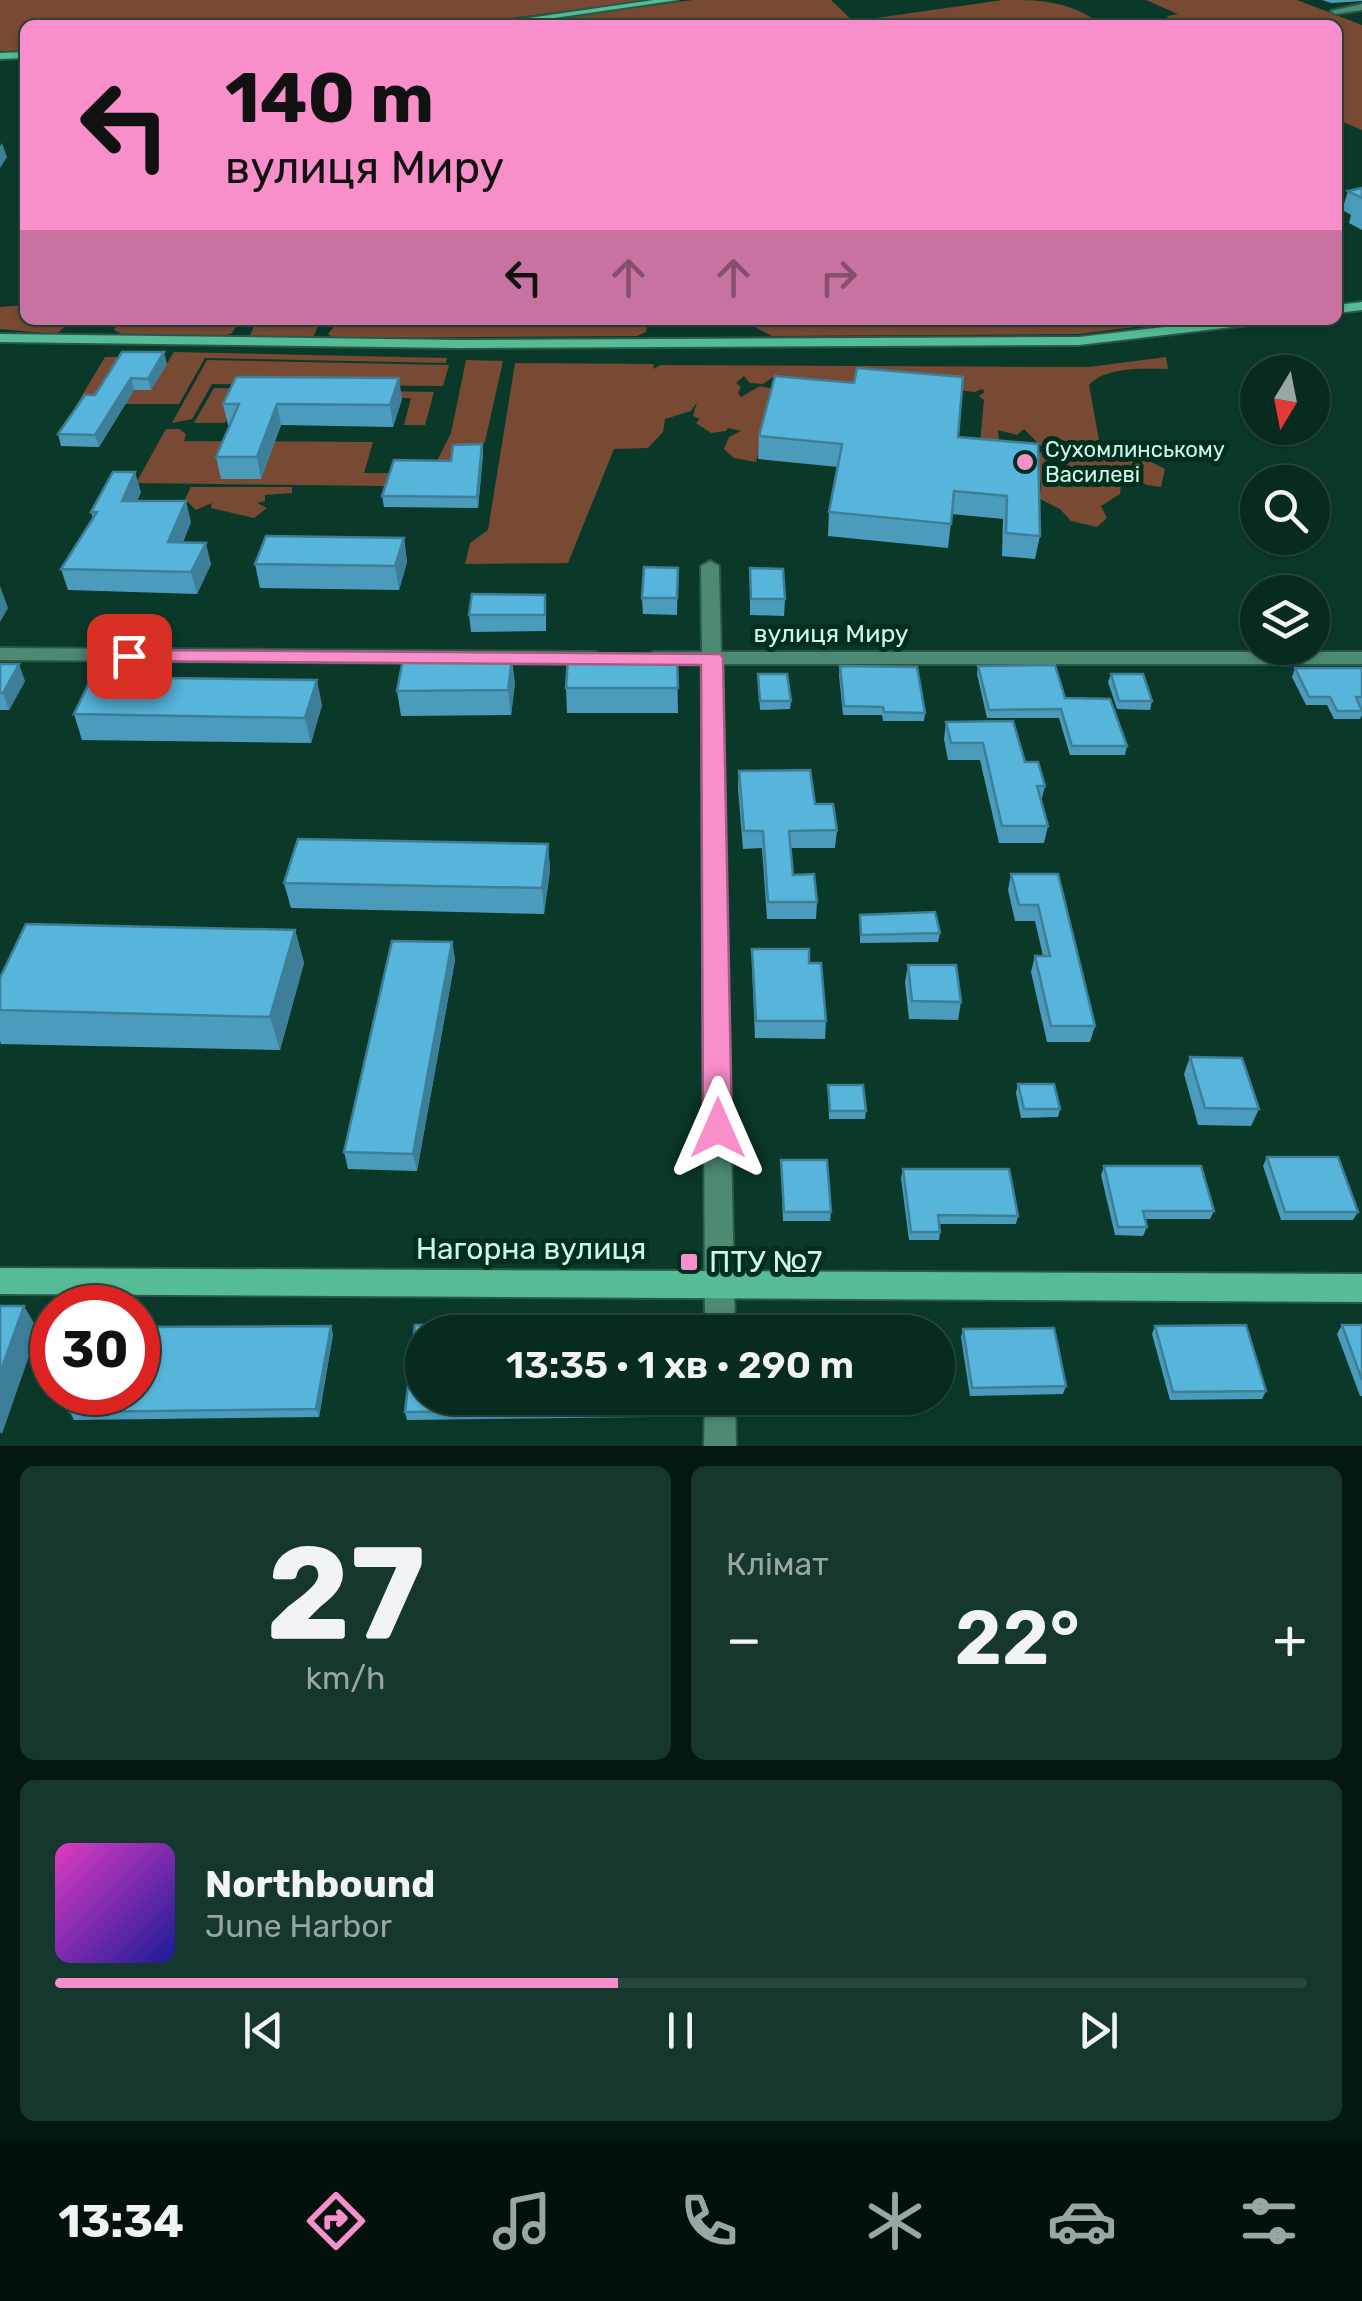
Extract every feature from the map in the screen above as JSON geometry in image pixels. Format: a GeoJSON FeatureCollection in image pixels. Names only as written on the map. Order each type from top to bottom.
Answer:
{"type":"FeatureCollection","features":[{"type":"Feature","properties":{"kind":"street"},"geometry":{"type":"LineString","coordinates":[[524,20],[674,0]]}},
{"type":"Feature","properties":{"kind":"street"},"geometry":{"type":"LineString","coordinates":[[1335,11],[1362,7]]}},
{"type":"Feature","properties":{"kind":"street"},"geometry":{"type":"LineString","coordinates":[[0,338],[459,344],[1078,341],[1215,325]]}},
{"type":"Feature","properties":{"kind":"street"},"geometry":{"type":"LineString","coordinates":[[710,566],[720,1315]]}},
{"type":"Feature","properties":{"kind":"street","name":"вулиця Миру"},"geometry":{"type":"LineString","coordinates":[[0,654],[1362,658]]}},
{"type":"Feature","properties":{"kind":"street","name":"Нагорна вулиця"},"geometry":{"type":"LineString","coordinates":[[0,1281],[1362,1288]]}},
{"type":"Feature","properties":{"kind":"street"},"geometry":{"type":"LineString","coordinates":[[720,1415],[720,1446]]}},
{"type":"Feature","properties":{"kind":"shaded area"},"geometry":{"type":"Polygon","coordinates":[[[0,0],[648,0],[496,20],[20,20],[20,51],[0,52],[0,0]]]}},
{"type":"Feature","properties":{"kind":"shaded area"},"geometry":{"type":"Polygon","coordinates":[[[693,0],[831,0],[852,20],[543,20],[693,0]]]}},
{"type":"Feature","properties":{"kind":"shaded area"},"geometry":{"type":"Polygon","coordinates":[[[1003,0],[1056,4],[1094,20],[870,20],[1003,0]]]}},
{"type":"Feature","properties":{"kind":"shaded area"},"geometry":{"type":"Polygon","coordinates":[[[1146,0],[1297,0],[1362,25],[1362,130],[1342,122],[1342,20],[1169,20],[1167,16],[1178,14],[1146,0]]]}},
{"type":"Feature","properties":{"kind":"shaded area"},"geometry":{"type":"Polygon","coordinates":[[[20,305],[20,325],[68,325],[56,334],[0,329],[0,307],[20,305]]]}},
{"type":"Feature","properties":{"kind":"shaded area"},"geometry":{"type":"Polygon","coordinates":[[[116,325],[237,325],[232,333],[222,337],[124,335],[114,330],[116,325]]]}},
{"type":"Feature","properties":{"kind":"shaded area"},"geometry":{"type":"Polygon","coordinates":[[[255,325],[319,325],[313,337],[249,337],[255,325]]]}},
{"type":"Feature","properties":{"kind":"shaded area"},"geometry":{"type":"Polygon","coordinates":[[[335,325],[648,325],[646,332],[637,336],[333,338],[328,334],[335,325]]]}},
{"type":"Feature","properties":{"kind":"shaded area"},"geometry":{"type":"Polygon","coordinates":[[[751,325],[1151,325],[1079,334],[772,336],[751,325]]]}},
{"type":"Feature","properties":{"kind":"shaded area"},"geometry":{"type":"Polygon","coordinates":[[[174,352],[447,358],[446,363],[205,358],[179,404],[77,404],[105,357],[128,357],[109,390],[151,390],[174,352]]]}},
{"type":"Feature","properties":{"kind":"shaded area"},"geometry":{"type":"Polygon","coordinates":[[[1166,357],[1168,369],[1106,374],[1089,385],[1101,451],[1129,458],[1139,456],[1165,469],[1161,487],[1122,474],[1120,494],[1101,506],[1107,518],[1097,527],[1071,521],[1060,509],[1038,498],[1041,483],[1032,457],[1045,450],[1024,429],[1017,435],[998,430],[999,443],[980,443],[984,400],[979,396],[985,392],[982,389],[975,392],[856,380],[854,387],[781,382],[773,377],[763,384],[750,383],[744,376],[736,383],[741,387],[741,397],[760,386],[779,390],[772,397],[756,462],[734,458],[724,449],[729,437],[741,431],[728,428],[711,433],[696,423],[700,419],[693,416],[697,402],[691,411],[665,419],[663,432],[648,448],[614,449],[568,563],[465,564],[470,543],[488,530],[515,363],[654,364],[653,369],[661,365],[1089,367],[1166,357]]]}},
{"type":"Feature","properties":{"kind":"shaded area"},"geometry":{"type":"Polygon","coordinates":[[[207,360],[449,365],[443,386],[212,384],[192,419],[172,423],[207,360]]]}},
{"type":"Feature","properties":{"kind":"shaded area"},"geometry":{"type":"Polygon","coordinates":[[[466,360],[503,361],[485,442],[474,450],[451,451],[449,473],[432,471],[451,433],[466,360]]]}},
{"type":"Feature","properties":{"kind":"shaded area"},"geometry":{"type":"Polygon","coordinates":[[[214,388],[434,392],[425,425],[404,425],[411,398],[238,397],[225,423],[194,423],[214,388]]]}},
{"type":"Feature","properties":{"kind":"shaded area"},"geometry":{"type":"Polygon","coordinates":[[[166,429],[179,429],[186,434],[184,441],[373,442],[364,473],[394,473],[390,486],[136,483],[166,429]]]}},
{"type":"Feature","properties":{"kind":"shaded area"},"geometry":{"type":"Polygon","coordinates":[[[191,487],[292,487],[292,493],[265,495],[265,501],[257,503],[267,508],[254,518],[211,508],[212,503],[196,510],[185,499],[191,487]]]}},
{"type":"Feature","properties":{"kind":"building"},"geometry":{"type":"Polygon","coordinates":[[[1362,188],[1362,198],[1348,191],[1362,188]]]}},
{"type":"Feature","properties":{"kind":"building"},"geometry":{"type":"Polygon","coordinates":[[[122,352],[164,352],[148,379],[131,378],[95,435],[58,434],[85,395],[95,395],[122,352]]]}},
{"type":"Feature","properties":{"kind":"building"},"geometry":{"type":"Polygon","coordinates":[[[857,368],[963,377],[958,437],[1038,444],[1040,536],[1006,533],[1007,496],[954,491],[951,524],[829,512],[842,444],[759,436],[775,376],[854,383],[857,368]]]}},
{"type":"Feature","properties":{"kind":"building"},"geometry":{"type":"Polygon","coordinates":[[[236,377],[399,378],[390,405],[277,404],[257,457],[216,457],[239,404],[223,404],[236,377]]]}},
{"type":"Feature","properties":{"kind":"building"},"geometry":{"type":"Polygon","coordinates":[[[482,444],[477,497],[382,496],[394,460],[451,461],[453,445],[482,444]]]}},
{"type":"Feature","properties":{"kind":"building"},"geometry":{"type":"Polygon","coordinates":[[[113,472],[135,472],[122,501],[186,501],[168,542],[206,543],[191,572],[61,569],[97,512],[91,512],[113,472]]]}},
{"type":"Feature","properties":{"kind":"building"},"geometry":{"type":"Polygon","coordinates":[[[266,536],[404,538],[395,566],[255,564],[266,536]]]}},
{"type":"Feature","properties":{"kind":"building"},"geometry":{"type":"Polygon","coordinates":[[[644,567],[678,568],[677,598],[642,598],[644,567]]]}},
{"type":"Feature","properties":{"kind":"building"},"geometry":{"type":"Polygon","coordinates":[[[750,568],[783,569],[785,599],[751,599],[750,568]]]}},
{"type":"Feature","properties":{"kind":"building"},"geometry":{"type":"Polygon","coordinates":[[[472,594],[545,595],[545,615],[469,615],[472,594]]]}},
{"type":"Feature","properties":{"kind":"building"},"geometry":{"type":"Polygon","coordinates":[[[677,657],[678,688],[566,688],[568,658],[677,657]]]}},
{"type":"Feature","properties":{"kind":"building"},"geometry":{"type":"Polygon","coordinates":[[[512,658],[508,690],[397,691],[403,659],[512,658]]]}},
{"type":"Feature","properties":{"kind":"building"},"geometry":{"type":"Polygon","coordinates":[[[0,664],[19,664],[3,693],[0,693],[0,664]]]}},
{"type":"Feature","properties":{"kind":"building"},"geometry":{"type":"Polygon","coordinates":[[[1055,665],[1065,698],[1110,699],[1127,746],[1072,746],[1061,709],[989,710],[978,666],[1055,665]]]}},
{"type":"Feature","properties":{"kind":"building"},"geometry":{"type":"Polygon","coordinates":[[[840,666],[917,667],[925,713],[844,706],[840,666]]]}},
{"type":"Feature","properties":{"kind":"building"},"geometry":{"type":"Polygon","coordinates":[[[1295,668],[1362,668],[1362,697],[1356,697],[1362,711],[1337,711],[1330,697],[1309,697],[1295,668]]]}},
{"type":"Feature","properties":{"kind":"building"},"geometry":{"type":"Polygon","coordinates":[[[758,674],[787,674],[791,701],[760,701],[758,674]]]}},
{"type":"Feature","properties":{"kind":"building"},"geometry":{"type":"Polygon","coordinates":[[[1111,674],[1143,674],[1152,701],[1119,701],[1111,674]]]}},
{"type":"Feature","properties":{"kind":"building"},"geometry":{"type":"Polygon","coordinates":[[[92,677],[317,680],[305,718],[74,714],[92,677]]]}},
{"type":"Feature","properties":{"kind":"building"},"geometry":{"type":"Polygon","coordinates":[[[1013,721],[1025,762],[1038,762],[1045,786],[1037,786],[1048,826],[1002,826],[983,743],[951,743],[946,722],[1013,721]]]}},
{"type":"Feature","properties":{"kind":"building"},"geometry":{"type":"Polygon","coordinates":[[[810,770],[815,804],[833,804],[837,830],[789,831],[793,875],[814,874],[817,902],[768,902],[763,831],[744,831],[739,771],[810,770]]]}},
{"type":"Feature","properties":{"kind":"building"},"geometry":{"type":"Polygon","coordinates":[[[298,839],[548,844],[542,888],[284,883],[298,839]]]}},
{"type":"Feature","properties":{"kind":"building"},"geometry":{"type":"Polygon","coordinates":[[[1011,874],[1058,874],[1095,1026],[1051,1026],[1035,956],[1050,956],[1038,905],[1019,905],[1011,874]]]}},
{"type":"Feature","properties":{"kind":"building"},"geometry":{"type":"Polygon","coordinates":[[[935,912],[940,933],[861,935],[860,915],[935,912]]]}},
{"type":"Feature","properties":{"kind":"building"},"geometry":{"type":"Polygon","coordinates":[[[26,924],[295,930],[270,1017],[0,1010],[0,978],[26,924]]]}},
{"type":"Feature","properties":{"kind":"building"},"geometry":{"type":"Polygon","coordinates":[[[392,941],[452,942],[413,1154],[344,1152],[392,941]]]}},
{"type":"Feature","properties":{"kind":"building"},"geometry":{"type":"Polygon","coordinates":[[[752,949],[809,949],[809,963],[821,963],[826,1021],[756,1021],[752,949]]]}},
{"type":"Feature","properties":{"kind":"building"},"geometry":{"type":"Polygon","coordinates":[[[908,965],[956,965],[961,1002],[912,1001],[908,965]]]}},
{"type":"Feature","properties":{"kind":"building"},"geometry":{"type":"Polygon","coordinates":[[[1190,1057],[1242,1058],[1259,1109],[1205,1108],[1190,1057]]]}},
{"type":"Feature","properties":{"kind":"building"},"geometry":{"type":"Polygon","coordinates":[[[1018,1084],[1054,1084],[1060,1109],[1024,1109],[1018,1084]]]}},
{"type":"Feature","properties":{"kind":"building"},"geometry":{"type":"Polygon","coordinates":[[[828,1085],[863,1085],[866,1111],[830,1111],[828,1085]]]}},
{"type":"Feature","properties":{"kind":"building"},"geometry":{"type":"Polygon","coordinates":[[[1267,1157],[1338,1157],[1358,1212],[1285,1212],[1267,1157]]]}},
{"type":"Feature","properties":{"kind":"building"},"geometry":{"type":"Polygon","coordinates":[[[781,1160],[827,1160],[831,1212],[784,1212],[781,1160]]]}},
{"type":"Feature","properties":{"kind":"building"},"geometry":{"type":"Polygon","coordinates":[[[1104,1166],[1201,1166],[1214,1211],[1143,1211],[1147,1227],[1118,1227],[1104,1166]]]}},
{"type":"Feature","properties":{"kind":"building"},"geometry":{"type":"Polygon","coordinates":[[[903,1169],[1009,1169],[1018,1216],[938,1215],[940,1232],[911,1232],[903,1169]]]}},
{"type":"Feature","properties":{"kind":"building"},"geometry":{"type":"Polygon","coordinates":[[[0,1306],[24,1306],[0,1373],[0,1306]]]}},
{"type":"Feature","properties":{"kind":"building"},"geometry":{"type":"Polygon","coordinates":[[[1246,1325],[1266,1391],[1173,1392],[1155,1326],[1246,1325]]]}},
{"type":"Feature","properties":{"kind":"building"},"geometry":{"type":"Polygon","coordinates":[[[1342,1325],[1362,1325],[1362,1380],[1342,1325]]]}},
{"type":"Feature","properties":{"kind":"building"},"geometry":{"type":"Polygon","coordinates":[[[331,1326],[316,1409],[160,1411],[160,1327],[331,1326]]]}},
{"type":"Feature","properties":{"kind":"building"},"geometry":{"type":"Polygon","coordinates":[[[1054,1328],[1066,1386],[972,1388],[963,1329],[1054,1328]]]}},
{"type":"Feature","properties":{"kind":"place","name":"Сухомлинському Василеві"},"geometry":{"type":"Point","coordinates":[1025,462]}},
{"type":"Feature","properties":{"kind":"place","name":"ПТУ №7"},"geometry":{"type":"Point","coordinates":[689,1262]}},
{"type":"Feature","properties":{"kind":"route"},"geometry":{"type":"LineString","coordinates":[[129,656],[712,658],[718,1128]]}}]}
